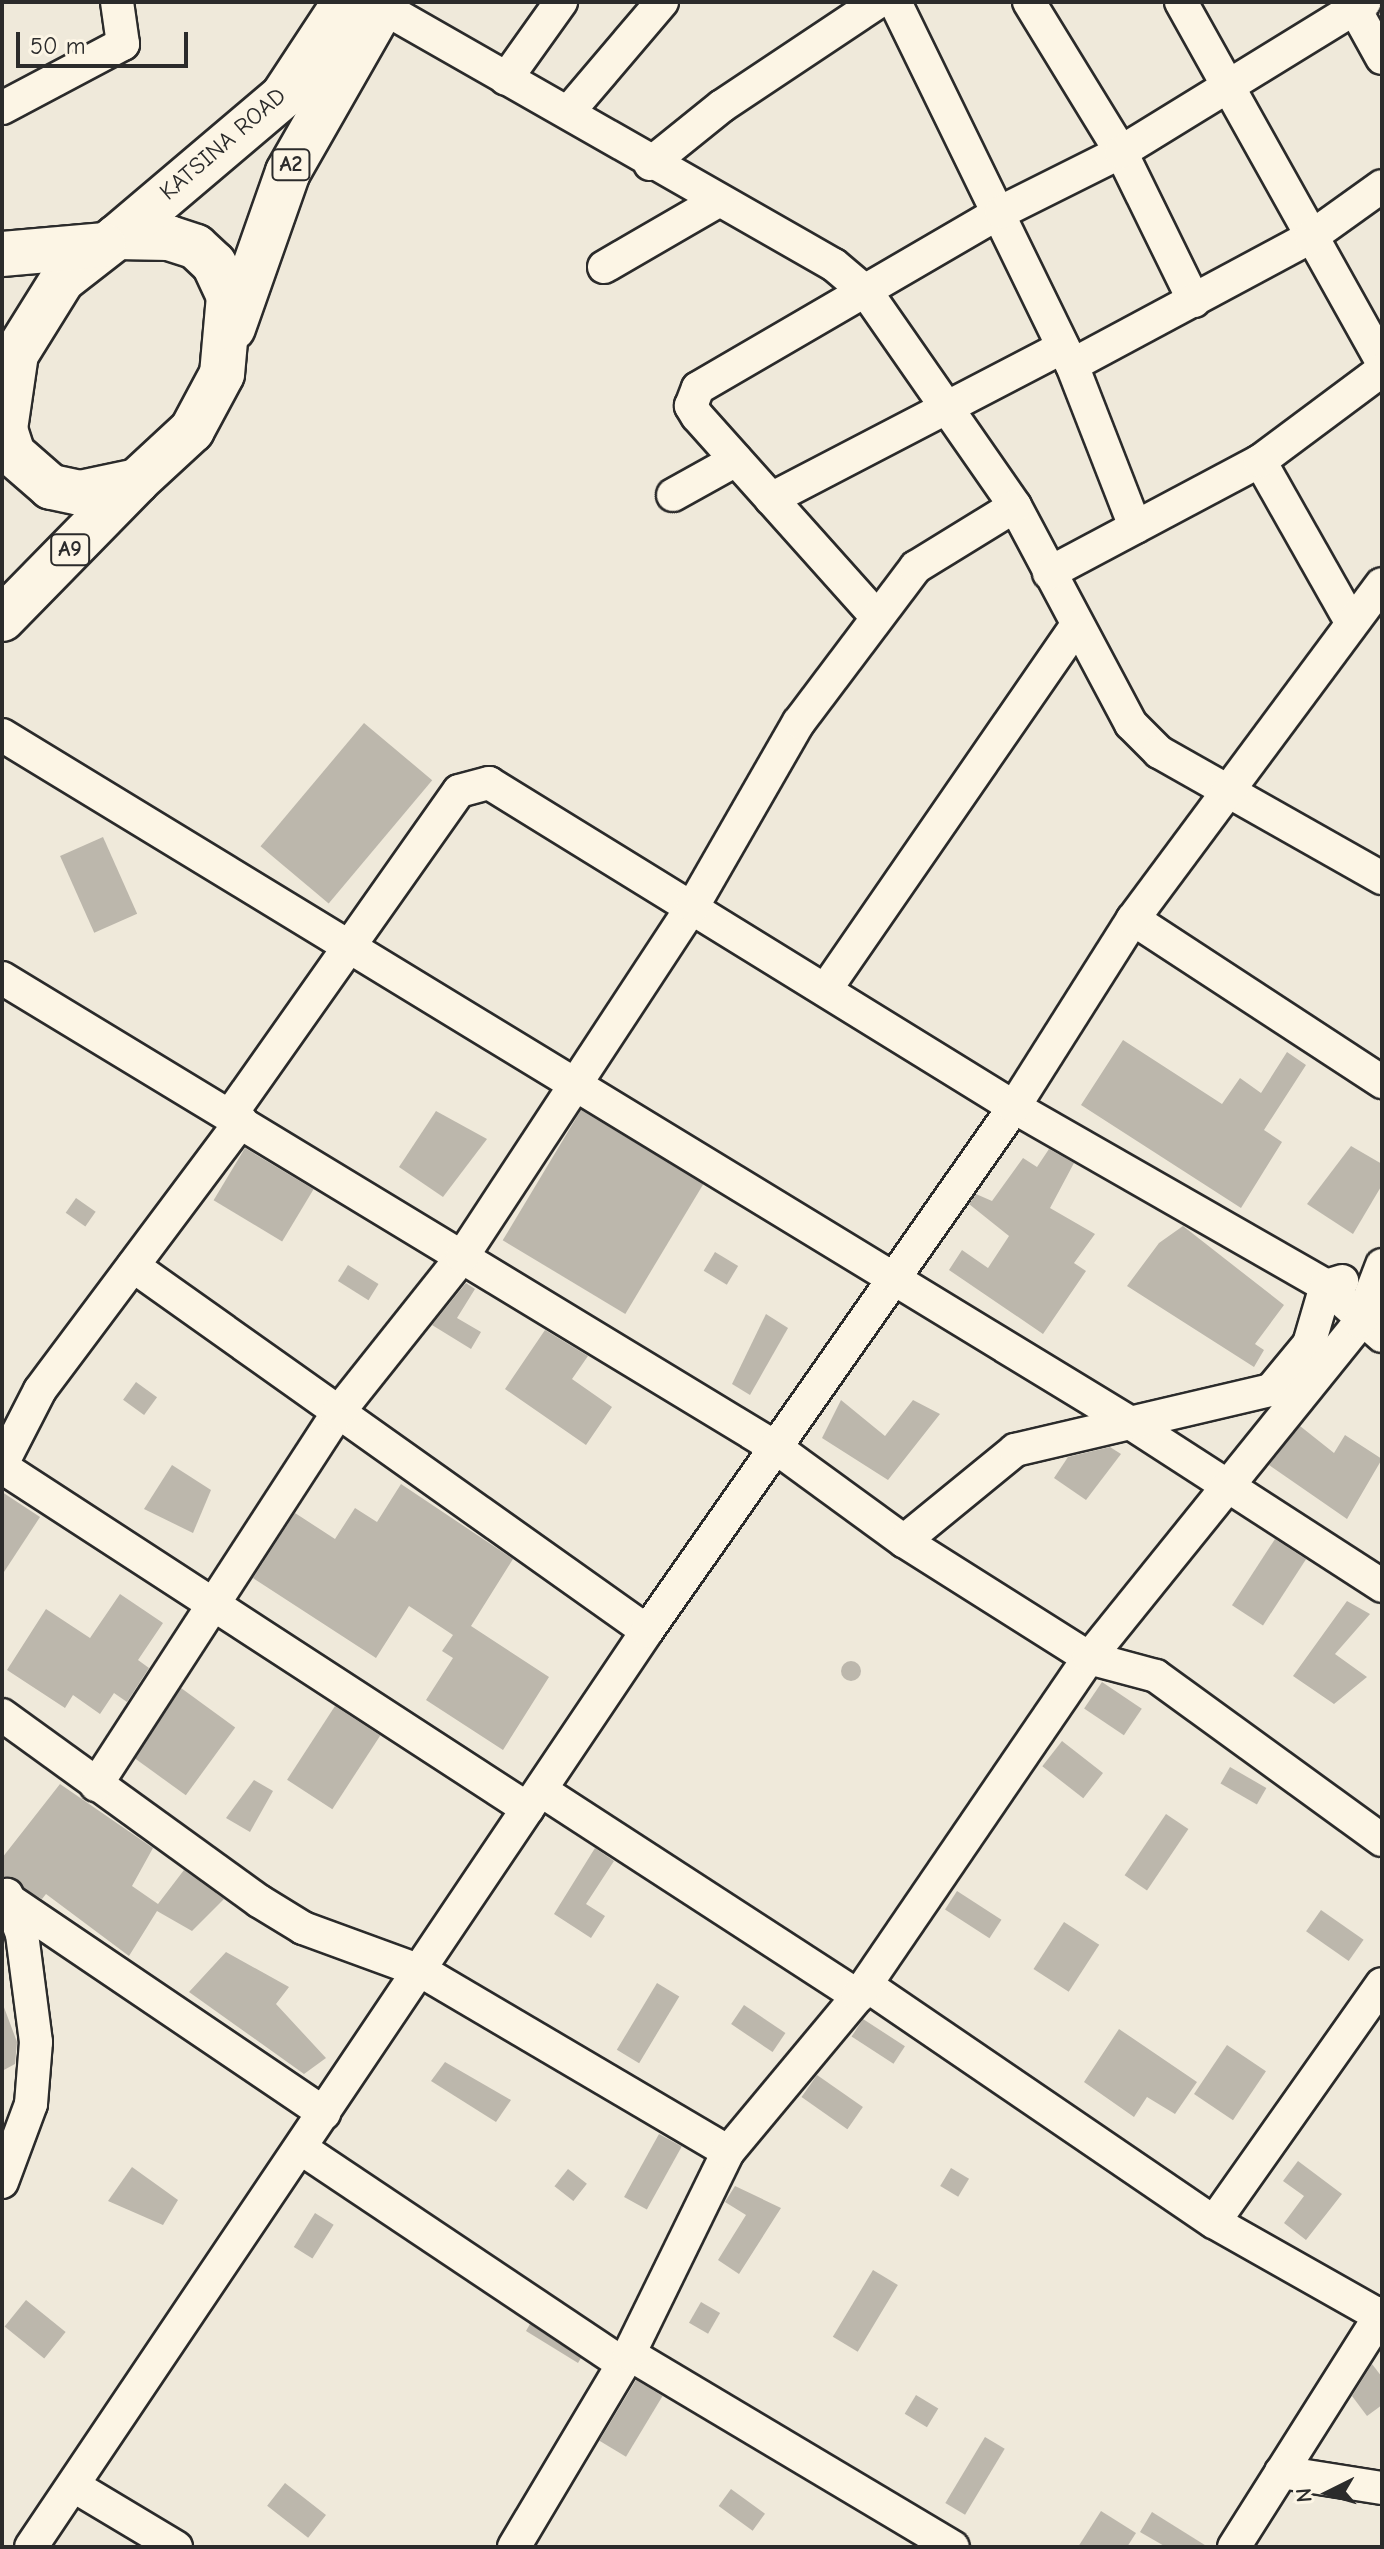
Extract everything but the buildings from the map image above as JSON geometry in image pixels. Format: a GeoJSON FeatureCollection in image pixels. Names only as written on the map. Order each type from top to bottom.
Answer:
{"type":"FeatureCollection","features":[{"type":"Feature","properties":{"kind":"highway","name":"KATSINA ROAD"},"geometry":{"type":"LineString","coordinates":[[110,241],[283,96],[371,4]]}},
{"type":"Feature","properties":{"kind":"highway","name":"A2"},"geometry":{"type":"LineString","coordinates":[[110,241],[33,317],[4,414],[13,454],[51,487],[80,493],[137,481],[165,460],[204,411],[288,172],[371,4]]}},
{"type":"Feature","properties":{"kind":"highway","name":"A2"},"geometry":{"type":"LineString","coordinates":[[2,254],[110,241],[169,238],[196,247],[214,264],[229,296],[230,338]]}},
{"type":"Feature","properties":{"kind":"highway","name":"A9"},"geometry":{"type":"LineString","coordinates":[[2,619],[137,481]]}},
{"type":"Feature","properties":{"kind":"street"},"geometry":{"type":"LineString","coordinates":[[2,108],[123,44],[117,2]]}},
{"type":"Feature","properties":{"kind":"street"},"geometry":{"type":"LineString","coordinates":[[506,79],[561,2]]}},
{"type":"Feature","properties":{"kind":"street"},"geometry":{"type":"LineString","coordinates":[[570,110],[662,2]]}},
{"type":"Feature","properties":{"kind":"street"},"geometry":{"type":"LineString","coordinates":[[650,164],[878,2]]}},
{"type":"Feature","properties":{"kind":"street"},"geometry":{"type":"LineString","coordinates":[[895,2],[1001,212],[1067,356],[1135,527]]}},
{"type":"Feature","properties":{"kind":"street"},"geometry":{"type":"LineString","coordinates":[[1029,2],[1121,152],[1194,301]]}},
{"type":"Feature","properties":{"kind":"street"},"geometry":{"type":"LineString","coordinates":[[1181,2],[1382,362]]}},
{"type":"Feature","properties":{"kind":"street"},"geometry":{"type":"LineString","coordinates":[[371,4],[506,79],[570,110],[650,164],[834,265],[867,293],[950,406],[1015,506],[1076,627],[1131,724],[1159,752],[1382,878]]}},
{"type":"Feature","properties":{"kind":"street"},"geometry":{"type":"LineString","coordinates":[[876,616],[697,416],[691,396],[1001,212],[1121,152],[1357,4],[1382,58]]}},
{"type":"Feature","properties":{"kind":"street"},"geometry":{"type":"LineString","coordinates":[[771,499],[950,406],[1194,301],[1311,237],[1382,186]]}},
{"type":"Feature","properties":{"kind":"street"},"geometry":{"type":"LineString","coordinates":[[604,267],[718,201]]}},
{"type":"Feature","properties":{"kind":"street"},"geometry":{"type":"LineString","coordinates":[[1049,573],[1260,461],[1382,370]]}},
{"type":"Feature","properties":{"kind":"street"},"geometry":{"type":"LineString","coordinates":[[673,495],[736,460]]}},
{"type":"Feature","properties":{"kind":"street"},"geometry":{"type":"LineString","coordinates":[[1260,461],[1351,622]]}},
{"type":"Feature","properties":{"kind":"street"},"geometry":{"type":"LineString","coordinates":[[96,1785],[337,1414],[462,1257],[693,906],[799,722],[876,616],[930,553],[1015,506]]}},
{"type":"Feature","properties":{"kind":"street"},"geometry":{"type":"LineString","coordinates":[[31,2547],[423,1972],[647,1631],[1014,1107],[1133,919],[1223,790],[1382,584]]}},
{"type":"Feature","properties":{"kind":"street"},"geometry":{"type":"LineString","coordinates":[[828,986],[1076,627]]}},
{"type":"Feature","properties":{"kind":"street"},"geometry":{"type":"LineString","coordinates":[[2,735],[891,1280],[1132,1424],[1382,1586]]}},
{"type":"Feature","properties":{"kind":"street"},"geometry":{"type":"LineString","coordinates":[[1234,2547],[1381,2315],[1214,2222],[862,1990],[535,1800],[2,1466],[40,1390],[133,1266],[236,1118],[347,945],[471,784],[511,791],[693,906],[828,986],[1014,1107],[1326,1286],[1371,1329]]}},
{"type":"Feature","properties":{"kind":"street"},"geometry":{"type":"LineString","coordinates":[[1133,919],[1382,1082]]}},
{"type":"Feature","properties":{"kind":"street"},"geometry":{"type":"LineString","coordinates":[[2,978],[775,1447],[904,1541],[1089,1658],[1156,1676],[1382,1840]]}},
{"type":"Feature","properties":{"kind":"street"},"geometry":{"type":"LineString","coordinates":[[133,1266],[337,1414],[647,1631]]}},
{"type":"Feature","properties":{"kind":"street"},"geometry":{"type":"LineString","coordinates":[[528,2541],[626,2359],[728,2152],[862,1990],[1089,1658],[1224,1483],[1371,1329],[1381,1267],[1326,1286]]}},
{"type":"Feature","properties":{"kind":"street"},"geometry":{"type":"LineString","coordinates":[[904,1541],[1015,1450],[1271,1390],[1309,1344],[1326,1286]]}},
{"type":"Feature","properties":{"kind":"street"},"geometry":{"type":"LineString","coordinates":[[2,1403],[40,1390]]}},
{"type":"Feature","properties":{"kind":"street"},"geometry":{"type":"LineString","coordinates":[[2,1715],[96,1785],[303,1928],[423,1972],[728,2152]]}},
{"type":"Feature","properties":{"kind":"street"},"geometry":{"type":"LineString","coordinates":[[7,1895],[324,2113]]}},
{"type":"Feature","properties":{"kind":"street"},"geometry":{"type":"LineString","coordinates":[[2,2182],[31,2104],[36,2042],[7,1895]]}},
{"type":"Feature","properties":{"kind":"street"},"geometry":{"type":"LineString","coordinates":[[1214,2222],[1382,1984]]}},
{"type":"Feature","properties":{"kind":"street"},"geometry":{"type":"LineString","coordinates":[[302,2149],[626,2359],[953,2547]]}},
{"type":"Feature","properties":{"kind":"street"},"geometry":{"type":"LineString","coordinates":[[1281,2472],[1382,2488]]}},
{"type":"Feature","properties":{"kind":"street"},"geometry":{"type":"LineString","coordinates":[[74,2486],[176,2547]]}}]}
